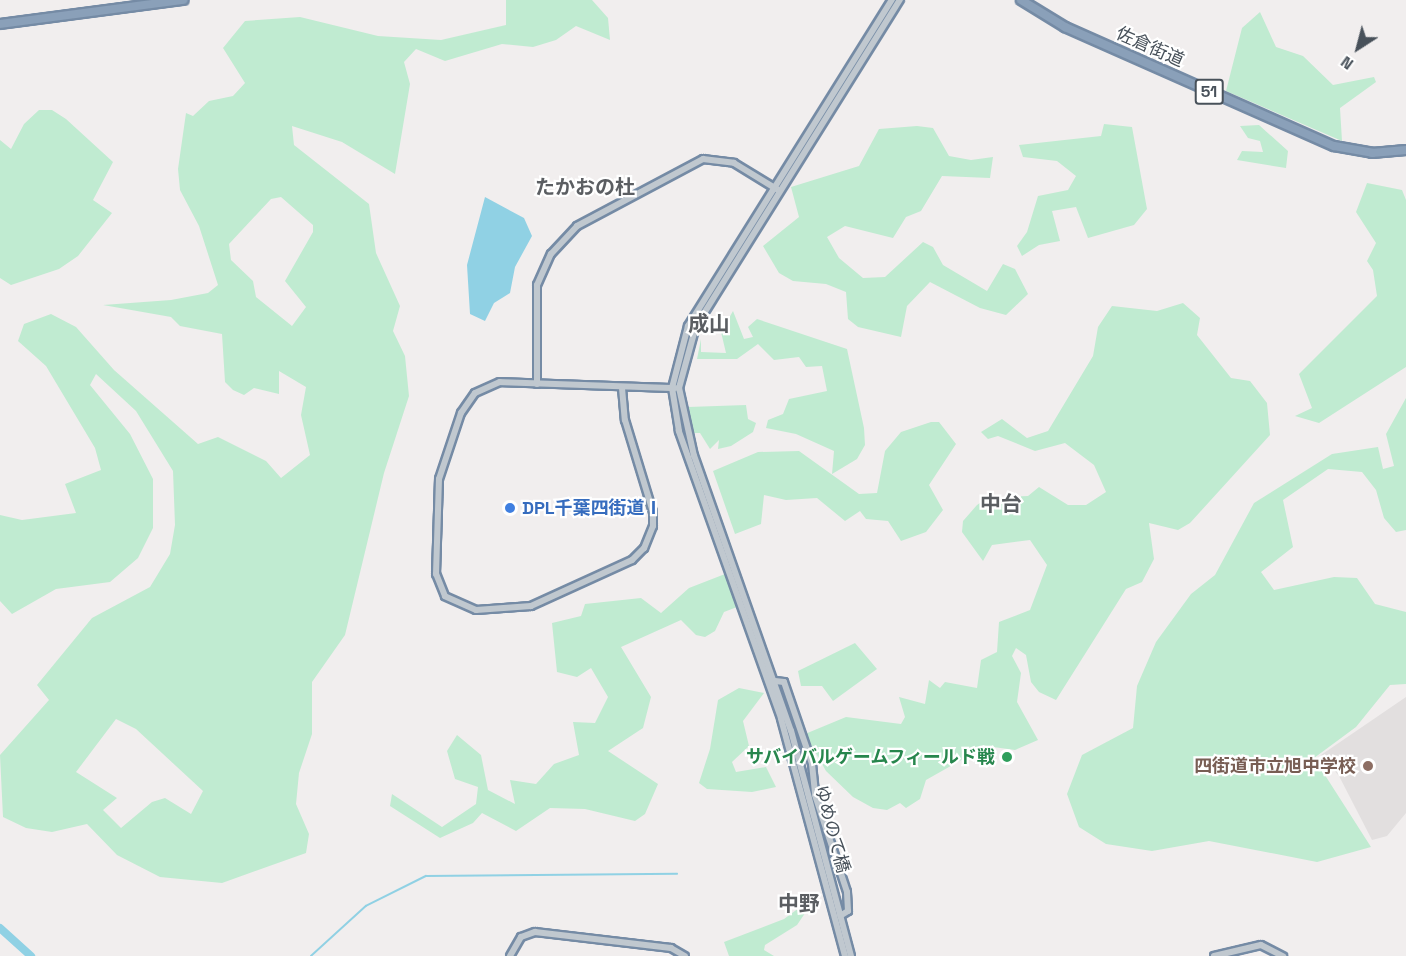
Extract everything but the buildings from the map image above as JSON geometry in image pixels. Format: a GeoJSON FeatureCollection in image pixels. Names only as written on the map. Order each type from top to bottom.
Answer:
{"type":"FeatureCollection","features":[{"type":"Feature","properties":{"kind":"highway"},"geometry":{"type":"LineString","coordinates":[[0,24],[183,0]]}},
{"type":"Feature","properties":{"kind":"highway","name":"佐倉街道"},"geometry":{"type":"LineString","coordinates":[[1021,0],[1074,31],[1334,146],[1372,153],[1406,150]]}},
{"type":"Feature","properties":{"kind":"street"},"geometry":{"type":"LineString","coordinates":[[799,773],[760,655],[679,431],[675,388],[696,326],[892,0]]}},
{"type":"Feature","properties":{"kind":"street"},"geometry":{"type":"LineString","coordinates":[[778,190],[900,0]]}},
{"type":"Feature","properties":{"kind":"street"},"geometry":{"type":"LineString","coordinates":[[537,384],[537,285],[551,254],[577,226],[703,159],[734,163],[778,190]]}},
{"type":"Feature","properties":{"kind":"street"},"geometry":{"type":"LineString","coordinates":[[622,388],[625,420],[653,512],[653,526],[644,548],[632,560],[543,602],[520,608],[467,608],[446,596],[436,574],[441,468],[461,413],[475,393],[501,382],[622,388],[675,388]]}},
{"type":"Feature","properties":{"kind":"street"},"geometry":{"type":"LineString","coordinates":[[675,388],[694,456],[775,681],[799,773]]}},
{"type":"Feature","properties":{"kind":"street"},"geometry":{"type":"LineString","coordinates":[[775,681],[784,682],[812,764],[815,795],[847,892],[848,911],[840,916]]}},
{"type":"Feature","properties":{"kind":"street","name":"ゆめのて橋"},"geometry":{"type":"LineString","coordinates":[[799,773],[831,892]]}},
{"type":"Feature","properties":{"kind":"street"},"geometry":{"type":"LineString","coordinates":[[831,892],[851,956]]}},
{"type":"Feature","properties":{"kind":"street"},"geometry":{"type":"LineString","coordinates":[[831,892],[845,956]]}},
{"type":"Feature","properties":{"kind":"street"},"geometry":{"type":"LineString","coordinates":[[510,956],[520,937],[535,932],[671,948],[685,956]]}},
{"type":"Feature","properties":{"kind":"street"},"geometry":{"type":"LineString","coordinates":[[1214,956],[1261,945],[1283,956]]}},
{"type":"Feature","properties":{"kind":"shaded area","name":"四街道市立旭中学校"},"geometry":{"type":"Polygon","coordinates":[[[1406,697],[1406,813],[1387,836],[1372,840],[1339,776],[1321,755],[1406,697]]]}},
{"type":"Feature","properties":{"kind":"green space"},"geometry":{"type":"Polygon","coordinates":[[[506,0],[592,0],[608,18],[610,40],[576,26],[556,40],[533,47],[502,44],[445,61],[416,49],[404,62],[410,84],[395,174],[342,142],[292,126],[294,145],[369,204],[376,253],[400,306],[393,331],[405,356],[409,396],[384,473],[345,635],[312,682],[312,734],[299,773],[296,804],[309,834],[306,853],[222,883],[160,877],[117,855],[87,824],[52,832],[26,828],[3,817],[0,755],[49,700],[37,685],[92,618],[150,587],[170,554],[175,525],[173,471],[136,411],[96,374],[90,385],[130,434],[153,479],[153,528],[138,558],[110,582],[56,589],[12,614],[0,601],[0,515],[22,520],[76,513],[65,484],[101,470],[95,448],[46,366],[18,341],[24,324],[51,314],[76,327],[114,370],[198,444],[218,437],[266,461],[281,478],[310,455],[301,415],[306,387],[279,371],[279,394],[254,388],[244,395],[233,390],[225,382],[222,334],[180,326],[171,317],[103,305],[171,300],[208,293],[218,285],[199,226],[180,190],[178,169],[186,113],[193,116],[209,101],[233,96],[245,83],[223,48],[245,21],[300,17],[378,36],[441,40],[506,25],[506,0]],[[281,197],[271,199],[229,244],[231,260],[253,281],[256,297],[292,326],[306,307],[285,281],[313,232],[313,225],[281,197]],[[116,719],[76,772],[117,798],[103,810],[121,828],[152,802],[165,798],[191,814],[203,791],[136,729],[116,719]]]}},
{"type":"Feature","properties":{"kind":"green space"},"geometry":{"type":"Polygon","coordinates":[[[1260,12],[1276,47],[1303,56],[1333,85],[1374,77],[1376,82],[1340,108],[1342,141],[1226,91],[1242,28],[1260,12]]]}},
{"type":"Feature","properties":{"kind":"green space"},"geometry":{"type":"Polygon","coordinates":[[[39,110],[52,110],[66,119],[113,162],[93,200],[112,213],[78,256],[59,269],[11,285],[0,278],[0,140],[11,149],[24,124],[39,110]]]}},
{"type":"Feature","properties":{"kind":"green space"},"geometry":{"type":"Polygon","coordinates":[[[1104,124],[1132,127],[1147,209],[1134,225],[1088,238],[1076,207],[1052,211],[1060,241],[1039,245],[1022,256],[1017,246],[1027,232],[1038,196],[1068,190],[1076,176],[1057,161],[1023,157],[1019,145],[1101,136],[1104,124]]]}},
{"type":"Feature","properties":{"kind":"green space"},"geometry":{"type":"Polygon","coordinates":[[[1259,125],[1288,151],[1286,168],[1237,160],[1242,151],[1263,152],[1260,141],[1248,138],[1240,126],[1259,125]]]}},
{"type":"Feature","properties":{"kind":"green space"},"geometry":{"type":"Polygon","coordinates":[[[917,126],[933,128],[949,156],[971,160],[993,157],[990,178],[942,176],[921,211],[906,217],[893,238],[845,226],[827,237],[839,258],[863,278],[885,277],[923,242],[933,247],[943,265],[987,291],[1003,264],[1015,269],[1028,294],[1006,315],[980,308],[930,282],[907,306],[901,337],[858,327],[848,319],[846,292],[826,284],[793,281],[779,273],[763,246],[799,217],[791,187],[859,166],[879,129],[917,126]]]}},
{"type":"Feature","properties":{"kind":"green space"},"geometry":{"type":"Polygon","coordinates":[[[1367,183],[1402,190],[1406,200],[1406,367],[1319,423],[1295,416],[1312,408],[1299,374],[1377,296],[1373,270],[1367,261],[1376,243],[1356,212],[1367,183]]]}},
{"type":"Feature","properties":{"kind":"green space"},"geometry":{"type":"Polygon","coordinates":[[[1183,303],[1200,318],[1197,335],[1231,378],[1250,381],[1267,403],[1270,435],[1190,523],[1178,530],[1149,523],[1154,559],[1142,582],[1126,589],[1056,700],[1039,692],[1031,682],[1026,655],[1016,648],[1012,656],[1021,673],[1017,702],[1038,740],[1015,750],[986,746],[926,780],[920,799],[906,808],[900,803],[887,810],[873,808],[853,797],[826,771],[805,734],[846,717],[901,724],[905,717],[899,697],[925,704],[929,680],[940,688],[945,682],[977,688],[981,660],[997,652],[999,622],[1030,610],[1047,565],[1030,540],[992,545],[983,561],[962,532],[963,521],[977,505],[987,498],[1028,496],[1039,487],[1068,505],[1086,505],[1106,492],[1094,465],[1065,443],[1035,451],[998,436],[988,439],[981,432],[1002,419],[1027,438],[1048,431],[1093,356],[1098,327],[1112,306],[1157,311],[1183,303]]]}},
{"type":"Feature","properties":{"kind":"green space"},"geometry":{"type":"Polygon","coordinates":[[[733,311],[744,339],[753,337],[748,327],[757,319],[847,349],[864,428],[865,445],[857,459],[832,474],[834,451],[796,434],[766,428],[768,420],[783,414],[789,399],[827,391],[822,366],[806,367],[799,357],[774,360],[758,344],[737,359],[697,359],[701,339],[701,352],[726,353],[721,332],[733,311]]]}},
{"type":"Feature","properties":{"kind":"green space"},"geometry":{"type":"Polygon","coordinates":[[[1406,398],[1406,530],[1396,532],[1384,518],[1376,490],[1362,472],[1328,469],[1283,500],[1293,547],[1261,572],[1274,590],[1334,577],[1357,578],[1375,604],[1406,612],[1406,684],[1390,685],[1356,727],[1314,758],[1371,847],[1317,862],[1209,841],[1152,851],[1106,844],[1079,827],[1067,794],[1082,755],[1133,728],[1137,686],[1156,642],[1191,594],[1215,575],[1254,503],[1332,454],[1378,447],[1383,469],[1394,466],[1386,434],[1406,398]]]}},
{"type":"Feature","properties":{"kind":"green space"},"geometry":{"type":"Polygon","coordinates":[[[746,405],[748,419],[756,423],[753,432],[731,446],[718,449],[719,440],[710,449],[700,433],[694,433],[688,407],[746,405]]]}},
{"type":"Feature","properties":{"kind":"green space"},"geometry":{"type":"Polygon","coordinates":[[[931,422],[939,422],[956,444],[929,485],[943,510],[926,532],[901,541],[888,521],[866,519],[860,511],[845,521],[817,498],[786,500],[764,495],[761,524],[735,534],[713,471],[758,452],[799,451],[859,494],[877,493],[885,451],[901,432],[931,422]]]}},
{"type":"Feature","properties":{"kind":"green space"},"geometry":{"type":"Polygon","coordinates":[[[725,574],[737,607],[724,612],[715,631],[705,637],[696,635],[681,620],[621,647],[651,697],[643,728],[608,751],[658,784],[645,814],[635,821],[585,809],[550,808],[516,831],[482,813],[473,823],[440,838],[390,806],[392,794],[442,827],[476,804],[478,787],[455,779],[447,751],[457,735],[481,755],[488,790],[515,804],[510,780],[536,784],[554,764],[579,755],[573,722],[595,723],[608,697],[591,668],[577,677],[557,672],[552,623],[581,616],[585,604],[641,598],[661,613],[689,588],[725,574]]]}},
{"type":"Feature","properties":{"kind":"green space"},"geometry":{"type":"Polygon","coordinates":[[[855,643],[877,669],[833,701],[822,686],[801,686],[798,671],[855,643]]]}},
{"type":"Feature","properties":{"kind":"green space"},"geometry":{"type":"Polygon","coordinates":[[[739,688],[764,693],[743,721],[749,746],[732,762],[736,772],[766,767],[776,787],[752,792],[707,789],[699,783],[710,749],[718,700],[739,688]]]}},
{"type":"Feature","properties":{"kind":"green space"},"geometry":{"type":"Polygon","coordinates":[[[818,894],[797,925],[765,945],[764,950],[774,956],[729,956],[724,942],[784,919],[818,894]]]}},
{"type":"Feature","properties":{"kind":"water"},"geometry":{"type":"Polygon","coordinates":[[[485,197],[524,218],[532,236],[515,267],[510,293],[494,303],[485,321],[470,314],[467,265],[485,197]]]}},
{"type":"Feature","properties":{"kind":"waterway"},"geometry":{"type":"LineString","coordinates":[[311,956],[366,906],[426,876],[677,874]]}},
{"type":"Feature","properties":{"kind":"waterway"},"geometry":{"type":"LineString","coordinates":[[0,928],[31,956]]}},
{"type":"Feature","properties":{"kind":"place","name":"DPL千葉四街道Ⅰ"},"geometry":{"type":"Point","coordinates":[510,508]}},
{"type":"Feature","properties":{"kind":"place","name":"サバイバルゲームフィールド戦"},"geometry":{"type":"Point","coordinates":[1007,757]}},
{"type":"Feature","properties":{"kind":"place","name":"四街道市立旭中学校"},"geometry":{"type":"Point","coordinates":[1368,766]}},
{"type":"Feature","properties":{"kind":"district","name":"たかおの杜"},"geometry":{"type":"Point","coordinates":[585,187]}},
{"type":"Feature","properties":{"kind":"district","name":"成山"},"geometry":{"type":"Point","coordinates":[709,324]}},
{"type":"Feature","properties":{"kind":"district","name":"中台"},"geometry":{"type":"Point","coordinates":[1001,504]}},
{"type":"Feature","properties":{"kind":"district","name":"中野"},"geometry":{"type":"Point","coordinates":[799,904]}}]}
